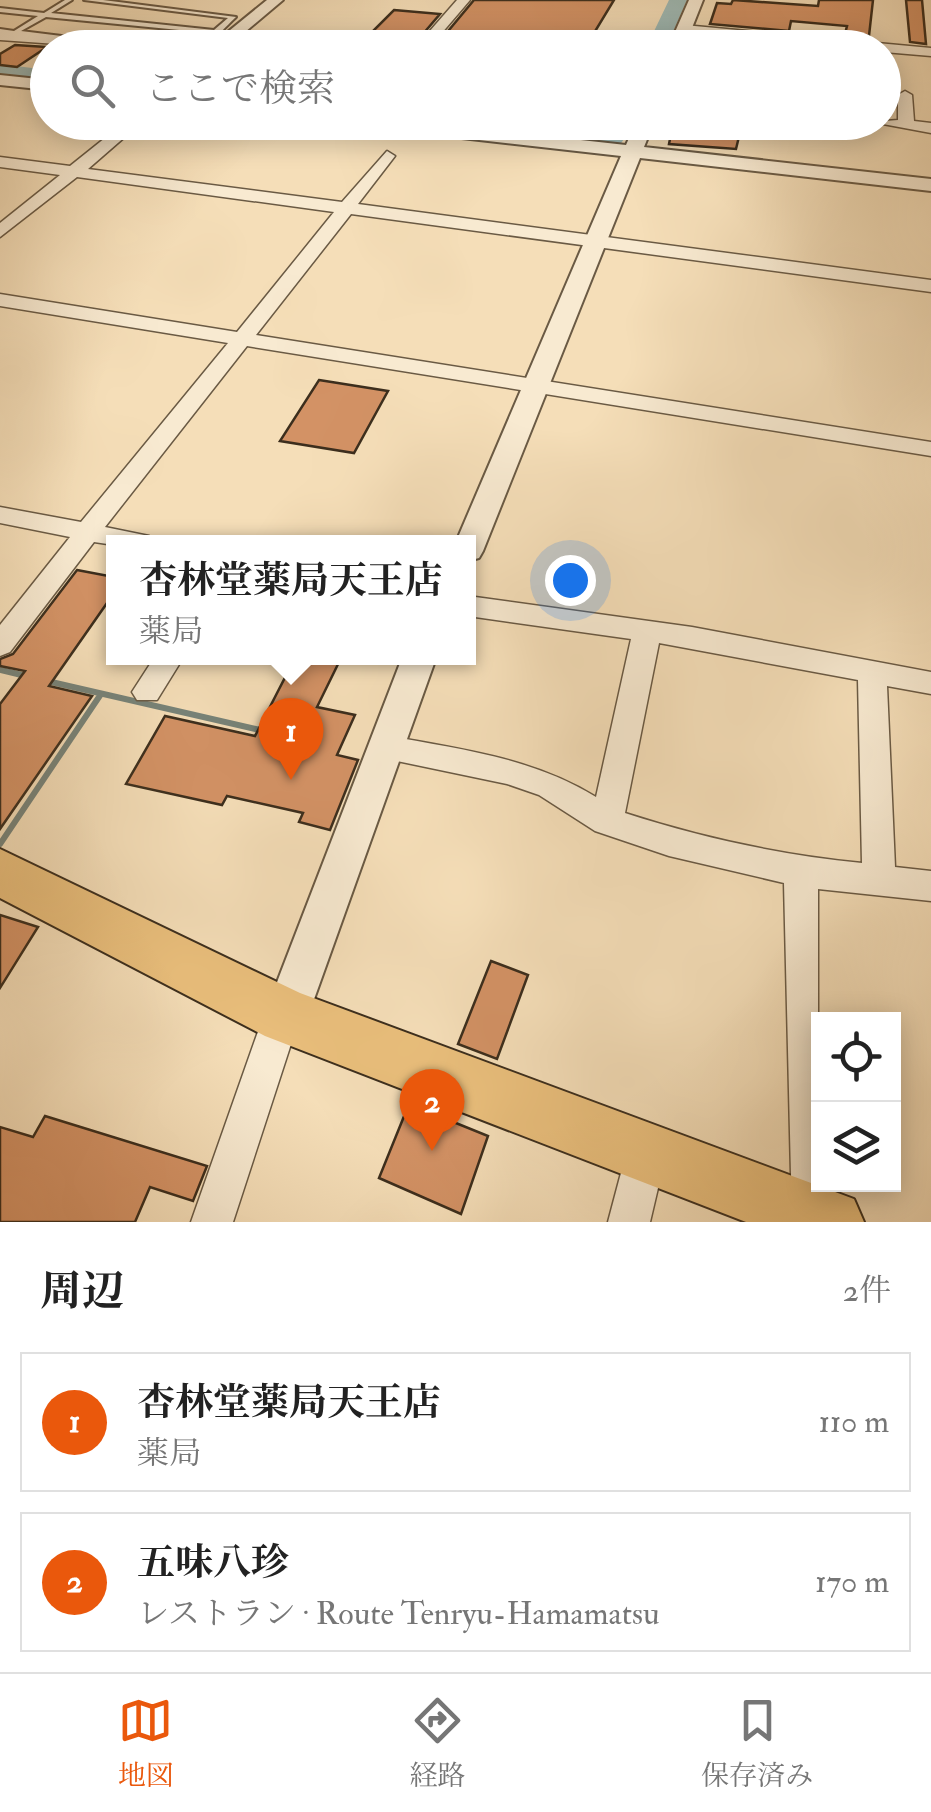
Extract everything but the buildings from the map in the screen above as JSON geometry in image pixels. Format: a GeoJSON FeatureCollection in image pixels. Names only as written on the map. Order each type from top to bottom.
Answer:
{"type":"FeatureCollection","features":[{"type":"Feature","properties":{"kind":"main road"},"geometry":{"type":"LineString","coordinates":[[0,872],[286,1016],[822,1219]]}},
{"type":"Feature","properties":{"kind":"street"},"geometry":{"type":"LineString","coordinates":[[223,30],[276,0]]}},
{"type":"Feature","properties":{"kind":"street"},"geometry":{"type":"LineString","coordinates":[[453,0],[464,0]]}},
{"type":"Feature","properties":{"kind":"street"},"geometry":{"type":"LineString","coordinates":[[437,30],[464,0]]}},
{"type":"Feature","properties":{"kind":"street"},"geometry":{"type":"LineString","coordinates":[[694,30],[684,29],[696,0]]}},
{"type":"Feature","properties":{"kind":"street"},"geometry":{"type":"LineString","coordinates":[[901,50],[931,52]]}},
{"type":"Feature","properties":{"kind":"street"},"geometry":{"type":"LineString","coordinates":[[0,80],[30,84]]}},
{"type":"Feature","properties":{"kind":"street"},"geometry":{"type":"LineString","coordinates":[[906,96],[906,125]]}},
{"type":"Feature","properties":{"kind":"street"},"geometry":{"type":"LineString","coordinates":[[901,124],[931,128]]}},
{"type":"Feature","properties":{"kind":"street"},"geometry":{"type":"LineString","coordinates":[[0,232],[114,140]]}},
{"type":"Feature","properties":{"kind":"street"},"geometry":{"type":"LineString","coordinates":[[532,140],[931,185]]}},
{"type":"Feature","properties":{"kind":"street"},"geometry":{"type":"LineString","coordinates":[[475,535],[638,140]]}},
{"type":"Feature","properties":{"kind":"street"},"geometry":{"type":"LineString","coordinates":[[0,646],[85,532],[245,340],[387,156]]}},
{"type":"Feature","properties":{"kind":"street"},"geometry":{"type":"LineString","coordinates":[[0,162],[931,286]]}},
{"type":"Feature","properties":{"kind":"street"},"geometry":{"type":"LineString","coordinates":[[0,300],[931,450]]}},
{"type":"Feature","properties":{"kind":"street"},"geometry":{"type":"LineString","coordinates":[[0,514],[106,536]]}},
{"type":"Feature","properties":{"kind":"street"},"geometry":{"type":"LineString","coordinates":[[476,607],[647,631],[931,683]]}},
{"type":"Feature","properties":{"kind":"street"},"geometry":{"type":"LineString","coordinates":[[607,822],[647,631]]}},
{"type":"Feature","properties":{"kind":"street"},"geometry":{"type":"LineString","coordinates":[[147,692],[164,665]]}},
{"type":"Feature","properties":{"kind":"street"},"geometry":{"type":"LineString","coordinates":[[212,1222],[272,1039],[286,1016],[417,665]]}},
{"type":"Feature","properties":{"kind":"street"},"geometry":{"type":"LineString","coordinates":[[872,670],[880,880]]}},
{"type":"Feature","properties":{"kind":"street"},"geometry":{"type":"LineString","coordinates":[[384,747],[506,771],[550,786],[607,822],[669,842],[801,872],[931,886]]}},
{"type":"Feature","properties":{"kind":"street"},"geometry":{"type":"LineString","coordinates":[[801,872],[803,1026],[822,1219]]}},
{"type":"Feature","properties":{"kind":"street"},"geometry":{"type":"LineString","coordinates":[[628,1222],[644,1154]]}},
{"type":"Feature","properties":{"kind":"lane"},"geometry":{"type":"LineString","coordinates":[[3,12],[29,0]]}},
{"type":"Feature","properties":{"kind":"lane"},"geometry":{"type":"LineString","coordinates":[[87,0],[228,14],[232,20],[221,30]]}},
{"type":"Feature","properties":{"kind":"lane"},"geometry":{"type":"LineString","coordinates":[[20,5],[65,2],[78,6],[69,12],[101,21],[196,30]]}},
{"type":"Feature","properties":{"kind":"lane"},"geometry":{"type":"LineString","coordinates":[[9,32],[65,2]]}},
{"type":"Feature","properties":{"kind":"lane"},"geometry":{"type":"LineString","coordinates":[[60,30],[103,4]]}},
{"type":"Feature","properties":{"kind":"lane"},"geometry":{"type":"LineString","coordinates":[[101,21],[95,15],[109,9],[103,4]]}},
{"type":"Feature","properties":{"kind":"lane"},"geometry":{"type":"LineString","coordinates":[[86,30],[128,4]]}},
{"type":"Feature","properties":{"kind":"lane"},"geometry":{"type":"LineString","coordinates":[[129,30],[162,7]]}},
{"type":"Feature","properties":{"kind":"lane"},"geometry":{"type":"LineString","coordinates":[[172,28],[182,20],[162,18],[176,8]]}},
{"type":"Feature","properties":{"kind":"lane"},"geometry":{"type":"LineString","coordinates":[[191,10],[186,16],[214,17],[218,30]]}},
{"type":"Feature","properties":{"kind":"lane"},"geometry":{"type":"LineString","coordinates":[[3,12],[83,16]]}},
{"type":"Feature","properties":{"kind":"lane"},"geometry":{"type":"LineString","coordinates":[[68,30],[101,21]]}},
{"type":"Feature","properties":{"kind":"lane"},"geometry":{"type":"LineString","coordinates":[[190,21],[214,30]]}},
{"type":"Feature","properties":{"kind":"lane"},"geometry":{"type":"LineString","coordinates":[[9,32],[68,25]]}},
{"type":"Feature","properties":{"kind":"waterway"},"geometry":{"type":"LineString","coordinates":[[664,30],[678,0]]}},
{"type":"Feature","properties":{"kind":"waterway"},"geometry":{"type":"LineString","coordinates":[[0,70],[30,74]]}},
{"type":"Feature","properties":{"kind":"waterway"},"geometry":{"type":"LineString","coordinates":[[602,140],[612,140]]}},
{"type":"Feature","properties":{"kind":"waterway"},"geometry":{"type":"LineString","coordinates":[[1,670],[30,677]]}},
{"type":"Feature","properties":{"kind":"waterway"},"geometry":{"type":"LineString","coordinates":[[47,681],[264,731]]}},
{"type":"Feature","properties":{"kind":"waterway"},"geometry":{"type":"LineString","coordinates":[[0,844],[101,694]]}},
{"type":"Feature","properties":{"kind":"place","name":"杏林堂薬局天王店"},"geometry":{"type":"Point","coordinates":[291,780]}},
{"type":"Feature","properties":{"kind":"place","name":"五味八珍"},"geometry":{"type":"Point","coordinates":[432,1151]}}]}
